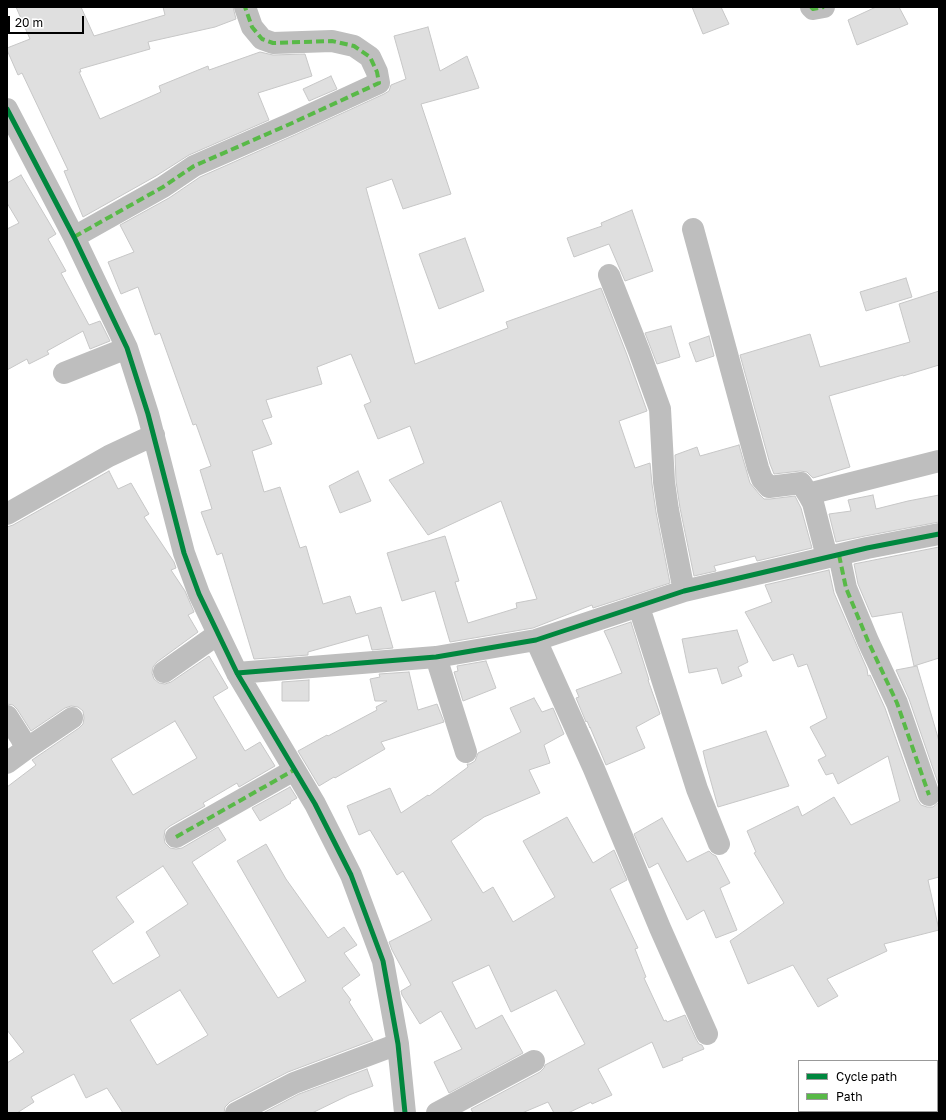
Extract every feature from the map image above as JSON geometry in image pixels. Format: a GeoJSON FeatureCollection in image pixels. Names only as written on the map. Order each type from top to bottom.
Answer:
{"type":"FeatureCollection","features":[{"type":"Feature","properties":{"kind":"street"},"geometry":{"type":"LineString","coordinates":[[74,237],[163,187],[194,166],[379,83],[377,72],[370,58],[354,46],[332,40],[273,43],[262,39],[252,27],[245,7]]}},
{"type":"Feature","properties":{"kind":"street"},"geometry":{"type":"LineString","coordinates":[[811,7],[813,9],[824,7]]}},
{"type":"Feature","properties":{"kind":"street"},"geometry":{"type":"LineString","coordinates":[[7,109],[74,237],[127,348],[154,435],[184,553],[199,594],[237,674],[315,804],[351,875],[383,961],[398,1044],[405,1113]]}},
{"type":"Feature","properties":{"kind":"street"},"geometry":{"type":"LineString","coordinates":[[694,229],[762,479],[769,487],[801,483],[813,503],[868,641],[897,703],[929,795]]}},
{"type":"Feature","properties":{"kind":"street"},"geometry":{"type":"LineString","coordinates":[[609,275],[640,351],[660,409],[664,482],[684,591]]}},
{"type":"Feature","properties":{"kind":"street"},"geometry":{"type":"LineString","coordinates":[[64,373],[127,348]]}},
{"type":"Feature","properties":{"kind":"street"},"geometry":{"type":"LineString","coordinates":[[7,514],[110,456],[154,435]]}},
{"type":"Feature","properties":{"kind":"street"},"geometry":{"type":"LineString","coordinates":[[808,494],[939,461]]}},
{"type":"Feature","properties":{"kind":"street"},"geometry":{"type":"LineString","coordinates":[[237,674],[436,657],[536,640],[684,591],[867,548],[939,534]]}},
{"type":"Feature","properties":{"kind":"street"},"geometry":{"type":"LineString","coordinates":[[639,607],[698,789],[719,844]]}},
{"type":"Feature","properties":{"kind":"street"},"geometry":{"type":"LineString","coordinates":[[164,672],[218,634]]}},
{"type":"Feature","properties":{"kind":"street"},"geometry":{"type":"LineString","coordinates":[[536,640],[594,769],[660,928],[707,1034]]}},
{"type":"Feature","properties":{"kind":"street"},"geometry":{"type":"LineString","coordinates":[[436,657],[466,752]]}},
{"type":"Feature","properties":{"kind":"street"},"geometry":{"type":"LineString","coordinates":[[7,716],[21,738],[26,750]]}},
{"type":"Feature","properties":{"kind":"street"},"geometry":{"type":"LineString","coordinates":[[7,763],[72,718]]}},
{"type":"Feature","properties":{"kind":"street"},"geometry":{"type":"LineString","coordinates":[[176,837],[294,770]]}},
{"type":"Feature","properties":{"kind":"street"},"geometry":{"type":"LineString","coordinates":[[236,1113],[294,1083],[398,1044]]}},
{"type":"Feature","properties":{"kind":"street"},"geometry":{"type":"LineString","coordinates":[[437,1113],[534,1061]]}},
{"type":"Feature","properties":{"kind":"building"},"geometry":{"type":"Polygon","coordinates":[[[16,7],[81,7],[94,36],[165,15],[163,7],[233,7],[236,19],[215,27],[148,42],[150,49],[80,69],[81,72],[79,72],[100,119],[161,92],[159,86],[208,66],[209,70],[260,52],[273,55],[305,54],[312,76],[258,93],[269,120],[189,155],[156,176],[83,217],[64,171],[68,170],[22,73],[18,75],[7,50],[7,48],[30,39],[16,7]]]}},
{"type":"Feature","properties":{"kind":"building"},"geometry":{"type":"Polygon","coordinates":[[[692,7],[721,7],[729,24],[703,34],[692,7]]]}},
{"type":"Feature","properties":{"kind":"building"},"geometry":{"type":"Polygon","coordinates":[[[876,7],[899,7],[908,24],[857,45],[848,20],[876,7]]]}},
{"type":"Feature","properties":{"kind":"building"},"geometry":{"type":"Polygon","coordinates":[[[428,27],[440,71],[467,56],[479,88],[421,104],[451,194],[403,209],[392,179],[366,188],[415,364],[508,328],[506,322],[601,288],[647,411],[619,421],[635,468],[650,463],[656,512],[670,583],[593,608],[592,605],[533,628],[450,642],[435,591],[402,601],[387,553],[445,536],[459,581],[455,582],[468,623],[517,608],[516,603],[537,599],[501,501],[428,535],[389,480],[424,463],[410,426],[378,439],[364,405],[371,402],[351,354],[317,367],[322,384],[266,400],[272,417],[262,420],[272,444],[252,451],[264,492],[280,487],[300,548],[306,546],[323,604],[350,596],[356,614],[381,607],[393,648],[372,650],[368,635],[308,652],[308,655],[254,659],[222,553],[217,555],[201,512],[212,509],[200,470],[211,466],[196,424],[193,425],[160,333],[155,335],[138,287],[121,294],[108,262],[134,252],[120,225],[169,198],[200,177],[384,94],[389,91],[391,85],[406,79],[394,36],[428,27]]]}},
{"type":"Feature","properties":{"kind":"building"},"geometry":{"type":"Polygon","coordinates":[[[331,76],[337,89],[309,101],[303,89],[331,76]]]}},
{"type":"Feature","properties":{"kind":"building"},"geometry":{"type":"Polygon","coordinates":[[[21,175],[56,234],[48,239],[66,271],[61,273],[89,325],[100,321],[110,341],[90,349],[83,331],[47,351],[49,354],[29,364],[27,359],[7,370],[7,229],[19,223],[7,203],[7,183],[21,175]]]}},
{"type":"Feature","properties":{"kind":"building"},"geometry":{"type":"Polygon","coordinates":[[[632,210],[653,271],[625,281],[609,244],[574,257],[567,238],[602,226],[601,223],[632,210]]]}},
{"type":"Feature","properties":{"kind":"building"},"geometry":{"type":"Polygon","coordinates":[[[465,238],[484,291],[439,309],[419,254],[465,238]]]}},
{"type":"Feature","properties":{"kind":"building"},"geometry":{"type":"Polygon","coordinates":[[[906,278],[912,297],[866,311],[860,292],[906,278]]]}},
{"type":"Feature","properties":{"kind":"building"},"geometry":{"type":"Polygon","coordinates":[[[939,291],[939,365],[829,396],[850,467],[813,478],[807,472],[800,471],[774,474],[740,355],[810,334],[820,367],[910,342],[899,304],[939,291]]]}},
{"type":"Feature","properties":{"kind":"building"},"geometry":{"type":"Polygon","coordinates":[[[671,326],[680,357],[657,364],[645,333],[671,326]]]}},
{"type":"Feature","properties":{"kind":"building"},"geometry":{"type":"Polygon","coordinates":[[[709,336],[714,356],[696,362],[689,343],[709,336]]]}},
{"type":"Feature","properties":{"kind":"building"},"geometry":{"type":"Polygon","coordinates":[[[739,445],[750,483],[764,499],[795,496],[801,508],[812,548],[757,561],[755,556],[714,566],[716,571],[694,576],[680,508],[676,481],[675,455],[697,447],[700,456],[739,445]]]}},
{"type":"Feature","properties":{"kind":"building"},"geometry":{"type":"Polygon","coordinates":[[[109,471],[118,489],[131,483],[149,514],[144,517],[174,562],[176,568],[171,570],[185,591],[194,612],[188,615],[198,632],[157,662],[153,667],[152,673],[154,679],[159,683],[165,684],[171,682],[209,656],[228,688],[213,697],[245,751],[260,742],[275,766],[239,787],[237,783],[203,803],[205,806],[170,826],[165,830],[165,843],[170,848],[182,848],[218,827],[226,840],[192,862],[278,998],[306,981],[237,861],[266,844],[286,879],[328,938],[344,927],[357,945],[344,953],[360,975],[342,988],[351,1000],[349,1002],[373,1040],[288,1072],[230,1102],[225,1107],[224,1113],[123,1113],[107,1088],[86,1098],[74,1074],[31,1097],[34,1102],[17,1113],[7,1113],[7,1063],[24,1052],[7,1030],[7,787],[36,765],[32,760],[79,728],[83,724],[84,718],[83,711],[78,707],[71,706],[65,708],[31,731],[17,709],[13,705],[7,704],[7,527],[109,471]],[[175,721],[111,759],[133,795],[197,758],[175,721]],[[163,866],[116,897],[134,922],[92,951],[113,984],[160,956],[146,932],[188,904],[163,866]],[[180,990],[130,1020],[157,1065],[208,1035],[180,990]]]}},
{"type":"Feature","properties":{"kind":"building"},"geometry":{"type":"Polygon","coordinates":[[[358,471],[371,501],[340,513],[329,486],[358,471]]]}},
{"type":"Feature","properties":{"kind":"building"},"geometry":{"type":"Polygon","coordinates":[[[873,495],[876,509],[939,495],[939,522],[836,542],[829,514],[851,511],[848,500],[873,495]]]}},
{"type":"Feature","properties":{"kind":"building"},"geometry":{"type":"Polygon","coordinates":[[[939,547],[939,658],[914,666],[902,612],[872,617],[858,584],[854,564],[939,547]]]}},
{"type":"Feature","properties":{"kind":"building"},"geometry":{"type":"Polygon","coordinates":[[[829,570],[834,593],[867,669],[868,676],[870,675],[885,708],[917,799],[921,805],[927,807],[933,807],[939,802],[939,877],[928,880],[939,930],[884,944],[887,951],[827,979],[838,996],[818,1007],[793,965],[748,984],[730,941],[784,903],[754,853],[756,852],[747,831],[798,806],[802,816],[834,797],[851,825],[900,801],[888,756],[838,784],[833,773],[826,775],[818,760],[826,756],[810,727],[827,718],[807,664],[798,667],[793,654],[773,661],[745,612],[772,602],[765,585],[829,570]]]}},
{"type":"Feature","properties":{"kind":"building"},"geometry":{"type":"Polygon","coordinates":[[[631,622],[648,680],[660,714],[636,727],[645,748],[606,765],[576,698],[579,697],[576,690],[622,673],[604,631],[631,622]]]}},
{"type":"Feature","properties":{"kind":"building"},"geometry":{"type":"Polygon","coordinates":[[[737,630],[748,662],[738,667],[742,676],[722,684],[717,668],[689,673],[682,639],[737,630]]]}},
{"type":"Feature","properties":{"kind":"building"},"geometry":{"type":"Polygon","coordinates":[[[486,661],[496,688],[463,701],[454,672],[458,671],[457,666],[486,661]]]}},
{"type":"Feature","properties":{"kind":"building"},"geometry":{"type":"Polygon","coordinates":[[[917,666],[939,741],[939,786],[909,699],[896,670],[917,666]]]}},
{"type":"Feature","properties":{"kind":"building"},"geometry":{"type":"Polygon","coordinates":[[[409,672],[418,710],[437,704],[444,722],[381,742],[385,749],[319,786],[298,751],[377,710],[376,707],[387,701],[375,701],[370,679],[380,677],[379,674],[409,672]]]}},
{"type":"Feature","properties":{"kind":"building"},"geometry":{"type":"Polygon","coordinates":[[[309,680],[309,701],[282,701],[282,682],[309,680]]]}},
{"type":"Feature","properties":{"kind":"building"},"geometry":{"type":"Polygon","coordinates":[[[534,698],[542,712],[553,708],[564,734],[544,745],[550,763],[529,770],[540,793],[484,817],[451,841],[483,893],[493,887],[513,922],[555,897],[523,841],[567,817],[593,863],[614,850],[627,880],[610,889],[638,948],[635,949],[646,977],[644,978],[664,1021],[666,1020],[667,1022],[685,1015],[696,1039],[704,1049],[663,1068],[652,1042],[598,1069],[612,1095],[592,1104],[591,1102],[568,1113],[554,1113],[548,1102],[522,1113],[473,1113],[471,1109],[540,1072],[545,1065],[585,1044],[556,990],[511,1012],[489,965],[452,982],[476,1029],[502,1015],[523,1053],[449,1093],[434,1062],[462,1049],[441,1011],[420,1024],[402,995],[401,991],[411,985],[389,942],[432,920],[403,871],[397,875],[370,830],[359,835],[347,806],[390,788],[401,813],[428,795],[429,796],[468,767],[467,764],[475,761],[478,753],[521,732],[510,708],[534,698]]]}},
{"type":"Feature","properties":{"kind":"building"},"geometry":{"type":"Polygon","coordinates":[[[766,731],[789,786],[718,807],[703,751],[766,731]]]}},
{"type":"Feature","properties":{"kind":"building"},"geometry":{"type":"Polygon","coordinates":[[[290,787],[297,798],[260,821],[252,808],[290,787]]]}},
{"type":"Feature","properties":{"kind":"building"},"geometry":{"type":"Polygon","coordinates":[[[662,818],[687,862],[709,851],[716,856],[730,883],[720,888],[737,930],[716,938],[704,910],[687,920],[658,863],[649,868],[634,834],[662,818]]]}},
{"type":"Feature","properties":{"kind":"building"},"geometry":{"type":"Polygon","coordinates":[[[367,1069],[373,1086],[349,1095],[312,1113],[263,1113],[299,1094],[367,1069]]]}},
{"type":"Feature","properties":{"kind":"marked path"},"geometry":{"type":"LineString","coordinates":[[74,237],[163,187],[194,166],[379,83],[377,72],[370,57],[354,46],[332,41],[273,43],[262,39],[252,27],[245,7]]}},
{"type":"Feature","properties":{"kind":"marked path"},"geometry":{"type":"LineString","coordinates":[[811,7],[813,9],[824,7]]}},
{"type":"Feature","properties":{"kind":"marked path"},"geometry":{"type":"LineString","coordinates":[[839,555],[846,588],[868,641],[897,703],[929,795]]}},
{"type":"Feature","properties":{"kind":"marked path"},"geometry":{"type":"LineString","coordinates":[[176,837],[294,770]]}},
{"type":"Feature","properties":{"kind":"cycle path"},"geometry":{"type":"LineString","coordinates":[[7,109],[74,237],[127,348],[148,414],[184,553],[199,594],[237,673],[315,804],[351,875],[383,961],[398,1044],[405,1113]]}},
{"type":"Feature","properties":{"kind":"cycle path"},"geometry":{"type":"LineString","coordinates":[[237,673],[436,657],[536,640],[684,591],[867,548],[939,534]]}}]}
